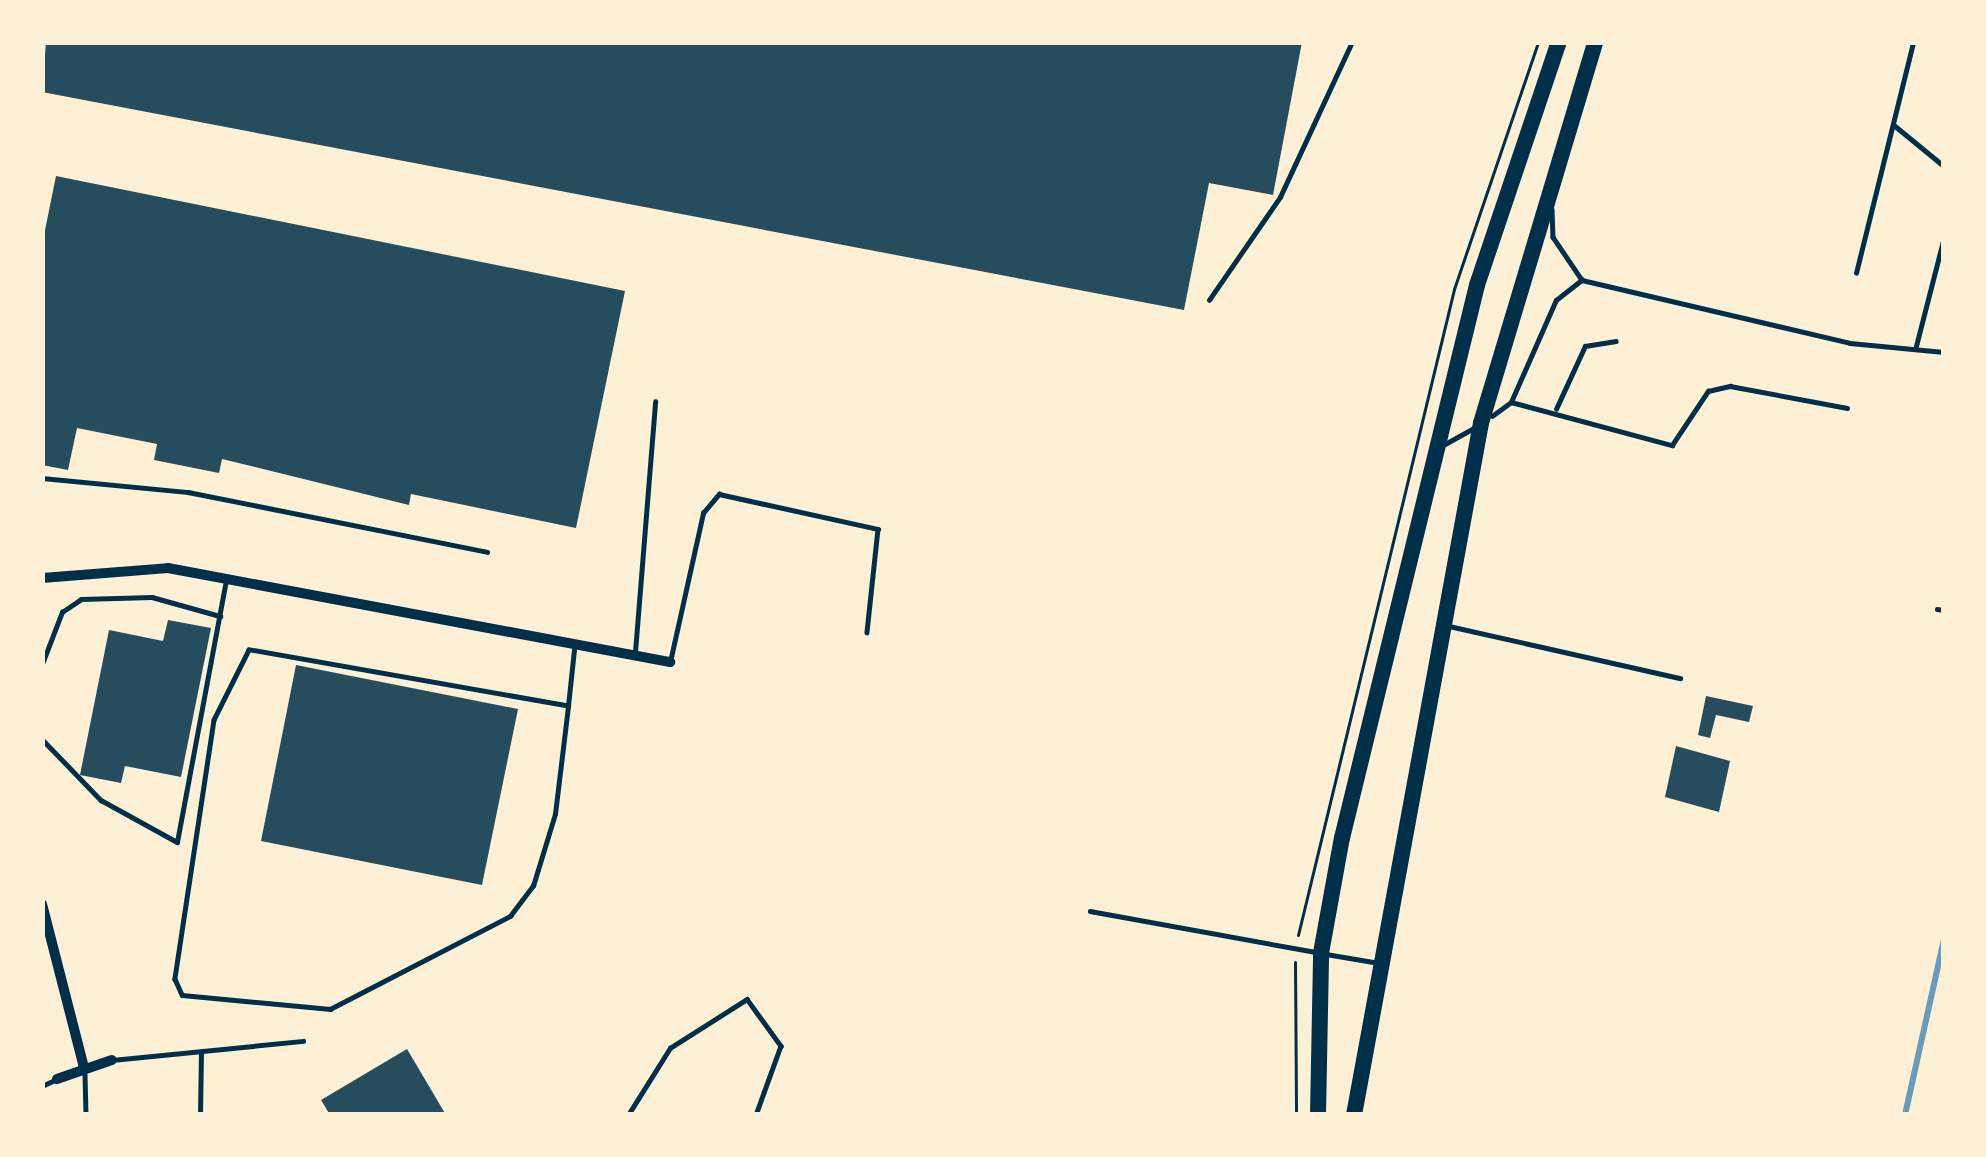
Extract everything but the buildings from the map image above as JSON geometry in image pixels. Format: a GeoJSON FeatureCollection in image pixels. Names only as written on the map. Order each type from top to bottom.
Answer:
{"type":"FeatureCollection","features":[{"type":"Feature","properties":{"kind":"highway"},"geometry":{"type":"LineString","coordinates":[[1318,1115],[1321,953],[1477,285],[1559,42]]}},
{"type":"Feature","properties":{"kind":"highway"},"geometry":{"type":"LineString","coordinates":[[1354,1115],[1437,623],[1481,424],[1594,42]]}},
{"type":"Feature","properties":{"kind":"street"},"geometry":{"type":"LineString","coordinates":[[42,578],[168,568],[574,650],[670,662]]}},
{"type":"Feature","properties":{"kind":"street"},"geometry":{"type":"LineString","coordinates":[[42,904],[84,1068]]}},
{"type":"Feature","properties":{"kind":"street"},"geometry":{"type":"LineString","coordinates":[[57,1078],[112,1060]]}},
{"type":"Feature","properties":{"kind":"lane"},"geometry":{"type":"LineString","coordinates":[[1209,300],[1280,197],[1352,42]]}},
{"type":"Feature","properties":{"kind":"lane"},"geometry":{"type":"LineString","coordinates":[[1856,273],[1913,42]]}},
{"type":"Feature","properties":{"kind":"lane"},"geometry":{"type":"LineString","coordinates":[[1894,124],[1944,166]]}},
{"type":"Feature","properties":{"kind":"lane"},"geometry":{"type":"LineString","coordinates":[[1562,144],[1553,237],[1582,280],[1850,343],[1944,352]]}},
{"type":"Feature","properties":{"kind":"lane"},"geometry":{"type":"LineString","coordinates":[[1916,346],[1944,236]]}},
{"type":"Feature","properties":{"kind":"lane"},"geometry":{"type":"LineString","coordinates":[[1437,449],[1511,402],[1556,300],[1582,280]]}},
{"type":"Feature","properties":{"kind":"lane"},"geometry":{"type":"LineString","coordinates":[[1556,409],[1585,346],[1616,341]]}},
{"type":"Feature","properties":{"kind":"lane"},"geometry":{"type":"LineString","coordinates":[[1511,402],[1556,409],[1672,445],[1708,391],[1730,386],[1846,407]]}},
{"type":"Feature","properties":{"kind":"lane"},"geometry":{"type":"LineString","coordinates":[[635,658],[655,402]]}},
{"type":"Feature","properties":{"kind":"lane"},"geometry":{"type":"LineString","coordinates":[[42,478],[188,492],[488,552]]}},
{"type":"Feature","properties":{"kind":"lane"},"geometry":{"type":"LineString","coordinates":[[670,662],[703,513],[719,494],[878,529],[867,632]]}},
{"type":"Feature","properties":{"kind":"lane"},"geometry":{"type":"LineString","coordinates":[[42,739],[101,800],[177,842],[226,580]]}},
{"type":"Feature","properties":{"kind":"lane"},"geometry":{"type":"LineString","coordinates":[[42,664],[62,612],[81,598],[152,597],[220,616]]}},
{"type":"Feature","properties":{"kind":"lane"},"geometry":{"type":"LineString","coordinates":[[1437,623],[1680,678]]}},
{"type":"Feature","properties":{"kind":"lane"},"geometry":{"type":"LineString","coordinates":[[568,706],[249,650],[214,720],[182,995],[330,1009],[510,916],[533,886],[555,814],[568,706],[574,650]]}},
{"type":"Feature","properties":{"kind":"lane"},"geometry":{"type":"LineString","coordinates":[[1090,911],[1377,963]]}},
{"type":"Feature","properties":{"kind":"lane"},"geometry":{"type":"LineString","coordinates":[[628,1115],[670,1048],[747,999],[781,1046],[757,1115]]}},
{"type":"Feature","properties":{"kind":"lane"},"geometry":{"type":"LineString","coordinates":[[112,1060],[303,1041]]}},
{"type":"Feature","properties":{"kind":"lane"},"geometry":{"type":"LineString","coordinates":[[200,1115],[201,1052]]}},
{"type":"Feature","properties":{"kind":"lane"},"geometry":{"type":"LineString","coordinates":[[84,1068],[86,1115]]}},
{"type":"Feature","properties":{"kind":"lane"},"geometry":{"type":"LineString","coordinates":[[42,1086],[57,1078]]}},
{"type":"Feature","properties":{"kind":"waterway"},"geometry":{"type":"LineString","coordinates":[[1905,1115],[1944,939]]}}]}
